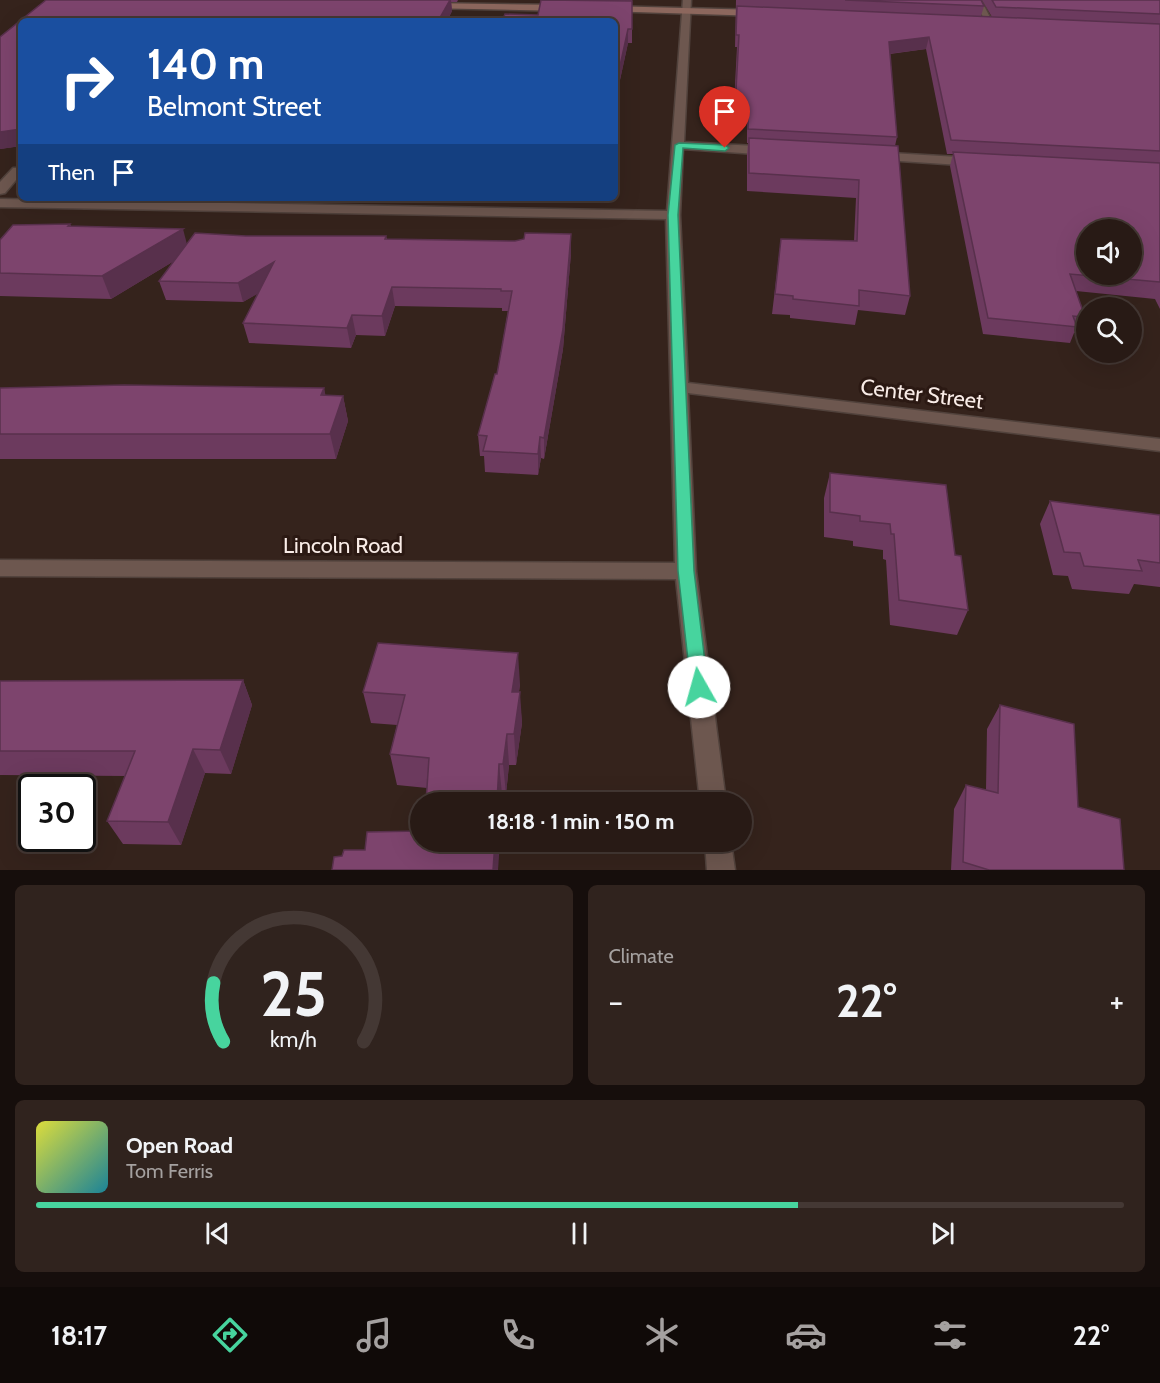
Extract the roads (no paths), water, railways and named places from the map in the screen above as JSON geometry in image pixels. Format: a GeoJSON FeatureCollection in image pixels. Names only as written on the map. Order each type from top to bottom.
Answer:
{"type":"FeatureCollection","features":[{"type":"Feature","properties":{"kind":"street"},"geometry":{"type":"LineString","coordinates":[[977,0],[991,23]]}},
{"type":"Feature","properties":{"kind":"street"},"geometry":{"type":"LineString","coordinates":[[687,5],[673,215],[686,571],[712,792]]}},
{"type":"Feature","properties":{"kind":"street"},"geometry":{"type":"LineString","coordinates":[[598,8],[687,5],[776,14]]}},
{"type":"Feature","properties":{"kind":"street"},"geometry":{"type":"LineString","coordinates":[[422,6],[575,8]]}},
{"type":"Feature","properties":{"kind":"street"},"geometry":{"type":"LineString","coordinates":[[979,23],[1002,24]]}},
{"type":"Feature","properties":{"kind":"street"},"geometry":{"type":"LineString","coordinates":[[679,145],[785,151]]}},
{"type":"Feature","properties":{"kind":"street"},"geometry":{"type":"LineString","coordinates":[[855,155],[984,162]]}},
{"type":"Feature","properties":{"kind":"street"},"geometry":{"type":"LineString","coordinates":[[0,190],[17,171]]}},
{"type":"Feature","properties":{"kind":"street"},"geometry":{"type":"LineString","coordinates":[[0,203],[673,215]]}},
{"type":"Feature","properties":{"kind":"street","name":"Center Street"},"geometry":{"type":"LineString","coordinates":[[679,387],[1160,445]]}},
{"type":"Feature","properties":{"kind":"street","name":"Lincoln Road"},"geometry":{"type":"LineString","coordinates":[[0,568],[686,571]]}},
{"type":"Feature","properties":{"kind":"street"},"geometry":{"type":"LineString","coordinates":[[718,852],[721,870]]}}]}
